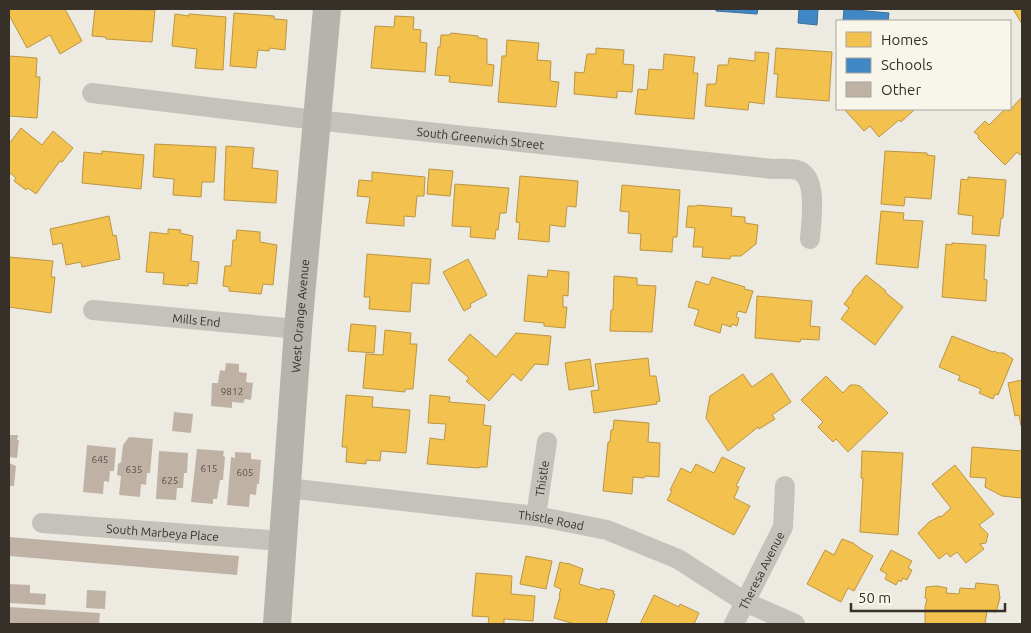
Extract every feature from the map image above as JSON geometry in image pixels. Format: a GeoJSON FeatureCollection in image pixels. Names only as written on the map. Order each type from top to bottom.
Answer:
{"type":"FeatureCollection","features":[{"type":"Feature","properties":{"kind":"street","name":"West Orange Avenue"},"geometry":{"type":"LineString","coordinates":[[277,624],[298,329],[327,9]]}},
{"type":"Feature","properties":{"kind":"street","name":"South Greenwich Street"},"geometry":{"type":"LineString","coordinates":[[92,94],[316,120],[773,169],[798,170],[808,178],[812,193],[810,238]]}},
{"type":"Feature","properties":{"kind":"street","name":"Mills End"},"geometry":{"type":"LineString","coordinates":[[94,310],[298,329]]}},
{"type":"Feature","properties":{"kind":"street","name":"Thistle"},"geometry":{"type":"LineString","coordinates":[[536,516],[547,442]]}},
{"type":"Feature","properties":{"kind":"street","name":"Theresa Avenue"},"geometry":{"type":"LineString","coordinates":[[734,624],[783,527],[785,486]]}},
{"type":"Feature","properties":{"kind":"street","name":"Thistle Road"},"geometry":{"type":"LineString","coordinates":[[287,488],[536,516],[607,530],[678,559],[745,602],[795,624]]}},
{"type":"Feature","properties":{"kind":"street","name":"South Marbeya Place"},"geometry":{"type":"LineString","coordinates":[[42,523],[282,541]]}},
{"type":"Feature","properties":{"kind":"building: Homes"},"geometry":{"type":"Polygon","coordinates":[[[9,9],[65,9],[82,41],[60,54],[50,35],[27,48],[9,15],[9,9]]]}},
{"type":"Feature","properties":{"kind":"building: Homes"},"geometry":{"type":"Polygon","coordinates":[[[95,9],[155,10],[152,42],[106,39],[106,37],[92,36],[95,9]]]}},
{"type":"Feature","properties":{"kind":"building: Homes"},"geometry":{"type":"Polygon","coordinates":[[[1013,9],[1022,9],[1022,24],[1013,9]]]}},
{"type":"Feature","properties":{"kind":"building: Homes"},"geometry":{"type":"Polygon","coordinates":[[[234,13],[274,16],[274,19],[287,20],[285,50],[270,48],[269,51],[258,50],[256,68],[230,66],[234,13]]]}},
{"type":"Feature","properties":{"kind":"building: Homes"},"geometry":{"type":"Polygon","coordinates":[[[175,14],[226,17],[223,70],[195,68],[197,49],[172,46],[175,14]]]}},
{"type":"Feature","properties":{"kind":"building: Homes"},"geometry":{"type":"Polygon","coordinates":[[[395,16],[414,17],[413,29],[421,30],[420,42],[427,43],[425,72],[371,68],[375,26],[394,27],[395,16]]]}},
{"type":"Feature","properties":{"kind":"building: Homes"},"geometry":{"type":"Polygon","coordinates":[[[451,33],[487,39],[487,64],[494,65],[492,86],[449,82],[450,76],[435,75],[441,35],[450,35],[451,33]]]}},
{"type":"Feature","properties":{"kind":"building: Homes"},"geometry":{"type":"Polygon","coordinates":[[[507,40],[539,43],[537,60],[551,61],[550,81],[559,82],[556,107],[498,102],[502,56],[506,56],[507,40]]]}},
{"type":"Feature","properties":{"kind":"building: Homes"},"geometry":{"type":"Polygon","coordinates":[[[596,48],[624,50],[623,64],[634,65],[632,92],[617,91],[617,98],[574,94],[575,72],[584,73],[587,54],[596,54],[596,48]]]}},
{"type":"Feature","properties":{"kind":"building: Homes"},"geometry":{"type":"Polygon","coordinates":[[[776,48],[832,52],[829,101],[776,97],[778,74],[774,74],[776,48]]]}},
{"type":"Feature","properties":{"kind":"building: Homes"},"geometry":{"type":"Polygon","coordinates":[[[755,52],[769,53],[764,104],[749,102],[748,110],[705,106],[707,84],[716,84],[718,65],[728,65],[729,58],[755,61],[755,52]]]}},
{"type":"Feature","properties":{"kind":"building: Homes"},"geometry":{"type":"Polygon","coordinates":[[[664,54],[695,57],[693,73],[698,73],[694,119],[635,114],[638,89],[647,90],[649,69],[663,70],[664,54]]]}},
{"type":"Feature","properties":{"kind":"building: Homes"},"geometry":{"type":"Polygon","coordinates":[[[9,56],[37,58],[36,77],[40,77],[37,118],[9,116],[9,56]]]}},
{"type":"Feature","properties":{"kind":"building: Homes"},"geometry":{"type":"Polygon","coordinates":[[[1022,97],[1022,152],[1020,155],[1017,152],[1005,165],[974,132],[985,121],[989,125],[1004,110],[1009,111],[1022,97]]]}},
{"type":"Feature","properties":{"kind":"building: Homes"},"geometry":{"type":"Polygon","coordinates":[[[845,110],[914,110],[901,122],[899,120],[879,137],[870,126],[864,131],[845,110]]]}},
{"type":"Feature","properties":{"kind":"building: Homes"},"geometry":{"type":"Polygon","coordinates":[[[21,128],[42,145],[53,131],[73,148],[62,162],[60,161],[36,194],[28,188],[26,190],[14,181],[16,178],[9,172],[9,144],[21,128]]]}},
{"type":"Feature","properties":{"kind":"building: Homes"},"geometry":{"type":"Polygon","coordinates":[[[155,144],[216,147],[214,182],[202,182],[201,197],[173,195],[174,179],[153,177],[155,144]]]}},
{"type":"Feature","properties":{"kind":"building: Homes"},"geometry":{"type":"Polygon","coordinates":[[[226,146],[254,148],[252,168],[278,171],[276,203],[224,200],[226,146]]]}},
{"type":"Feature","properties":{"kind":"building: Homes"},"geometry":{"type":"Polygon","coordinates":[[[102,151],[144,155],[141,189],[82,183],[84,152],[102,154],[102,151]]]}},
{"type":"Feature","properties":{"kind":"building: Homes"},"geometry":{"type":"Polygon","coordinates":[[[885,151],[927,153],[927,155],[935,156],[931,199],[905,197],[904,206],[881,204],[885,151]]]}},
{"type":"Feature","properties":{"kind":"building: Homes"},"geometry":{"type":"Polygon","coordinates":[[[429,169],[453,171],[450,196],[427,194],[429,169]]]}},
{"type":"Feature","properties":{"kind":"building: Homes"},"geometry":{"type":"Polygon","coordinates":[[[372,172],[425,177],[424,196],[417,196],[415,217],[404,216],[404,226],[366,223],[370,197],[357,196],[359,180],[372,181],[372,172]]]}},
{"type":"Feature","properties":{"kind":"building: Homes"},"geometry":{"type":"Polygon","coordinates":[[[520,176],[578,181],[576,207],[567,206],[565,227],[550,225],[549,242],[518,239],[520,223],[516,222],[520,176]]]}},
{"type":"Feature","properties":{"kind":"building: Homes"},"geometry":{"type":"Polygon","coordinates":[[[968,177],[1006,180],[1003,218],[1001,218],[999,236],[972,234],[973,216],[958,214],[961,179],[968,180],[968,177]]]}},
{"type":"Feature","properties":{"kind":"building: Homes"},"geometry":{"type":"Polygon","coordinates":[[[455,184],[509,188],[506,213],[500,213],[495,239],[470,237],[471,227],[452,226],[455,184]]]}},
{"type":"Feature","properties":{"kind":"building: Homes"},"geometry":{"type":"Polygon","coordinates":[[[622,185],[680,190],[677,237],[673,237],[672,252],[640,250],[641,234],[628,233],[629,212],[620,211],[622,185]]]}},
{"type":"Feature","properties":{"kind":"building: Homes"},"geometry":{"type":"Polygon","coordinates":[[[688,206],[732,208],[731,216],[745,217],[745,223],[758,225],[756,244],[741,256],[731,256],[730,259],[702,257],[703,247],[693,247],[695,228],[686,227],[688,206]]]}},
{"type":"Feature","properties":{"kind":"building: Homes"},"geometry":{"type":"Polygon","coordinates":[[[881,211],[904,213],[903,220],[923,221],[918,268],[876,264],[881,211]]]}},
{"type":"Feature","properties":{"kind":"building: Homes"},"geometry":{"type":"Polygon","coordinates":[[[109,216],[113,236],[116,235],[120,259],[82,267],[81,262],[66,265],[62,243],[53,245],[50,229],[109,216]]]}},
{"type":"Feature","properties":{"kind":"building: Homes"},"geometry":{"type":"Polygon","coordinates":[[[168,229],[181,230],[180,233],[193,236],[191,261],[199,262],[197,284],[189,283],[188,286],[163,284],[164,273],[146,272],[150,232],[168,234],[168,229]]]}},
{"type":"Feature","properties":{"kind":"building: Homes"},"geometry":{"type":"Polygon","coordinates":[[[237,230],[260,232],[260,242],[277,245],[273,285],[263,284],[261,294],[229,291],[229,287],[223,286],[225,266],[231,266],[233,240],[236,240],[237,230]]]}},
{"type":"Feature","properties":{"kind":"building: Homes"},"geometry":{"type":"Polygon","coordinates":[[[952,243],[986,245],[984,279],[987,280],[986,301],[942,297],[946,244],[952,245],[952,243]]]}},
{"type":"Feature","properties":{"kind":"building: Homes"},"geometry":{"type":"Polygon","coordinates":[[[367,254],[431,259],[429,284],[412,283],[410,312],[369,309],[370,297],[364,297],[367,254]]]}},
{"type":"Feature","properties":{"kind":"building: Homes"},"geometry":{"type":"Polygon","coordinates":[[[9,257],[53,261],[51,277],[55,277],[51,313],[9,307],[9,257]]]}},
{"type":"Feature","properties":{"kind":"building: Homes"},"geometry":{"type":"Polygon","coordinates":[[[468,259],[487,295],[470,304],[471,307],[464,311],[443,272],[468,259]]]}},
{"type":"Feature","properties":{"kind":"building: Homes"},"geometry":{"type":"Polygon","coordinates":[[[548,270],[569,272],[568,296],[563,295],[563,307],[567,307],[565,328],[544,326],[544,323],[524,321],[528,275],[547,277],[548,270]]]}},
{"type":"Feature","properties":{"kind":"building: Homes"},"geometry":{"type":"Polygon","coordinates":[[[866,275],[903,307],[875,345],[841,319],[849,308],[844,304],[866,275]]]}},
{"type":"Feature","properties":{"kind":"building: Homes"},"geometry":{"type":"Polygon","coordinates":[[[614,276],[637,278],[637,285],[656,286],[652,332],[610,331],[614,276]]]}},
{"type":"Feature","properties":{"kind":"building: Homes"},"geometry":{"type":"Polygon","coordinates":[[[712,277],[753,291],[746,313],[738,311],[736,317],[739,318],[737,326],[732,324],[731,327],[722,324],[720,333],[694,325],[699,310],[688,307],[696,281],[709,285],[712,277]]]}},
{"type":"Feature","properties":{"kind":"building: Homes"},"geometry":{"type":"Polygon","coordinates":[[[757,296],[812,301],[810,326],[820,327],[819,340],[801,339],[800,342],[755,338],[757,296]]]}},
{"type":"Feature","properties":{"kind":"building: Homes"},"geometry":{"type":"Polygon","coordinates":[[[351,324],[376,326],[374,353],[348,351],[351,324]]]}},
{"type":"Feature","properties":{"kind":"building: Homes"},"geometry":{"type":"Polygon","coordinates":[[[385,330],[411,333],[410,344],[417,344],[413,389],[405,389],[405,392],[363,388],[366,354],[383,355],[385,330]]]}},
{"type":"Feature","properties":{"kind":"building: Homes"},"geometry":{"type":"Polygon","coordinates":[[[516,333],[551,336],[548,365],[535,364],[521,381],[513,374],[489,401],[466,381],[469,378],[448,360],[470,334],[496,357],[516,333]]]}},
{"type":"Feature","properties":{"kind":"building: Homes"},"geometry":{"type":"Polygon","coordinates":[[[952,336],[993,352],[1004,353],[1013,359],[998,395],[995,394],[993,399],[979,393],[981,389],[958,380],[960,376],[939,367],[952,336]]]}},
{"type":"Feature","properties":{"kind":"building: Homes"},"geometry":{"type":"Polygon","coordinates":[[[648,358],[650,376],[656,376],[660,401],[656,402],[657,404],[594,413],[591,391],[599,390],[595,364],[648,358]]]}},
{"type":"Feature","properties":{"kind":"building: Homes"},"geometry":{"type":"Polygon","coordinates":[[[590,359],[594,386],[569,390],[565,363],[590,359]]]}},
{"type":"Feature","properties":{"kind":"building: Homes"},"geometry":{"type":"Polygon","coordinates":[[[772,373],[791,402],[772,415],[775,419],[759,429],[758,427],[728,451],[706,418],[710,396],[743,374],[752,387],[772,373]]]}},
{"type":"Feature","properties":{"kind":"building: Homes"},"geometry":{"type":"Polygon","coordinates":[[[826,376],[843,393],[850,385],[860,386],[888,413],[848,452],[836,439],[833,442],[818,427],[823,422],[801,400],[826,376]]]}},
{"type":"Feature","properties":{"kind":"building: Homes"},"geometry":{"type":"Polygon","coordinates":[[[1022,380],[1021,426],[1019,415],[1015,416],[1008,383],[1022,380]]]}},
{"type":"Feature","properties":{"kind":"building: Homes"},"geometry":{"type":"Polygon","coordinates":[[[346,395],[373,397],[372,407],[410,410],[406,453],[381,451],[380,461],[366,460],[366,464],[346,462],[347,447],[342,447],[346,395]]]}},
{"type":"Feature","properties":{"kind":"building: Homes"},"geometry":{"type":"Polygon","coordinates":[[[430,395],[450,397],[449,402],[485,405],[483,425],[491,426],[487,467],[427,464],[430,438],[444,440],[446,424],[428,423],[430,395]]]}},
{"type":"Feature","properties":{"kind":"building: Homes"},"geometry":{"type":"Polygon","coordinates":[[[614,420],[649,423],[648,442],[660,443],[659,477],[633,477],[632,494],[603,491],[608,442],[610,442],[614,420]]]}},
{"type":"Feature","properties":{"kind":"building: Homes"},"geometry":{"type":"Polygon","coordinates":[[[972,447],[1022,451],[1021,498],[1002,496],[985,487],[986,478],[970,477],[972,447]]]}},
{"type":"Feature","properties":{"kind":"building: Homes"},"geometry":{"type":"Polygon","coordinates":[[[862,451],[903,453],[898,535],[860,532],[863,478],[861,478],[862,451]]]}},
{"type":"Feature","properties":{"kind":"building: Homes"},"geometry":{"type":"Polygon","coordinates":[[[722,457],[745,468],[736,486],[739,487],[734,498],[750,506],[734,535],[667,500],[681,468],[691,473],[696,464],[714,473],[722,457]]]}},
{"type":"Feature","properties":{"kind":"building: Homes"},"geometry":{"type":"Polygon","coordinates":[[[955,465],[994,514],[979,525],[988,534],[986,543],[980,544],[984,549],[966,563],[957,552],[950,557],[947,553],[939,559],[918,533],[929,522],[941,517],[951,508],[932,484],[955,465]]]}},
{"type":"Feature","properties":{"kind":"building: Homes"},"geometry":{"type":"Polygon","coordinates":[[[842,539],[853,543],[873,556],[854,591],[848,588],[841,602],[807,584],[825,550],[834,555],[842,539]]]}},
{"type":"Feature","properties":{"kind":"building: Homes"},"geometry":{"type":"Polygon","coordinates":[[[891,550],[912,561],[908,568],[912,570],[907,580],[903,578],[896,585],[885,579],[887,574],[880,570],[891,550]]]}},
{"type":"Feature","properties":{"kind":"building: Homes"},"geometry":{"type":"Polygon","coordinates":[[[526,556],[552,561],[546,589],[520,584],[526,556]]]}},
{"type":"Feature","properties":{"kind":"building: Homes"},"geometry":{"type":"Polygon","coordinates":[[[560,562],[583,569],[579,584],[600,590],[601,588],[614,591],[613,594],[615,594],[606,624],[575,624],[554,618],[561,589],[554,586],[560,562]]]}},
{"type":"Feature","properties":{"kind":"building: Homes"},"geometry":{"type":"Polygon","coordinates":[[[476,573],[512,576],[511,594],[535,596],[533,621],[504,619],[504,624],[488,624],[489,617],[472,616],[476,573]]]}},
{"type":"Feature","properties":{"kind":"building: Homes"},"geometry":{"type":"Polygon","coordinates":[[[976,583],[998,585],[1000,598],[996,612],[987,611],[985,624],[925,624],[926,587],[937,586],[947,588],[946,593],[959,594],[960,588],[975,589],[976,583]]]}},
{"type":"Feature","properties":{"kind":"building: Homes"},"geometry":{"type":"Polygon","coordinates":[[[654,595],[679,607],[680,604],[699,613],[694,624],[640,624],[654,595]]]}},
{"type":"Feature","properties":{"kind":"building: Schools"},"geometry":{"type":"Polygon","coordinates":[[[716,9],[758,9],[757,14],[716,11],[716,9]]]}},
{"type":"Feature","properties":{"kind":"building: Schools"},"geometry":{"type":"Polygon","coordinates":[[[799,9],[818,9],[817,25],[798,23],[799,9]]]}},
{"type":"Feature","properties":{"kind":"building: Schools"},"geometry":{"type":"Polygon","coordinates":[[[844,9],[889,13],[888,20],[843,20],[844,9]]]}},
{"type":"Feature","properties":{"kind":"building: Other"},"geometry":{"type":"Polygon","coordinates":[[[226,363],[239,364],[239,372],[247,373],[246,382],[253,383],[251,400],[245,399],[243,403],[232,402],[232,408],[211,406],[212,383],[218,383],[220,370],[225,371],[226,363]]]}},
{"type":"Feature","properties":{"kind":"building: Other"},"geometry":{"type":"Polygon","coordinates":[[[174,412],[193,414],[191,433],[172,431],[174,412]]]}},
{"type":"Feature","properties":{"kind":"building: Other"},"geometry":{"type":"Polygon","coordinates":[[[9,435],[18,435],[17,458],[9,457],[9,435]]]}},
{"type":"Feature","properties":{"kind":"building: Other"},"geometry":{"type":"Polygon","coordinates":[[[129,437],[153,439],[150,473],[147,473],[146,485],[141,484],[140,497],[119,495],[121,476],[117,475],[118,464],[121,462],[123,445],[129,437]]]}},
{"type":"Feature","properties":{"kind":"building: Other"},"geometry":{"type":"Polygon","coordinates":[[[87,445],[116,448],[114,471],[110,471],[109,482],[104,481],[103,494],[83,492],[87,445]]]}},
{"type":"Feature","properties":{"kind":"building: Other"},"geometry":{"type":"Polygon","coordinates":[[[197,449],[224,451],[223,480],[220,480],[217,499],[213,499],[213,504],[191,502],[197,449]]]}},
{"type":"Feature","properties":{"kind":"building: Other"},"geometry":{"type":"Polygon","coordinates":[[[159,451],[188,453],[187,473],[184,473],[183,488],[177,488],[176,500],[156,499],[159,451]]]}},
{"type":"Feature","properties":{"kind":"building: Other"},"geometry":{"type":"Polygon","coordinates":[[[235,452],[251,453],[251,459],[261,460],[259,484],[257,484],[256,495],[250,494],[249,507],[227,505],[231,457],[235,458],[235,452]]]}},
{"type":"Feature","properties":{"kind":"building: Other"},"geometry":{"type":"Polygon","coordinates":[[[9,463],[16,466],[14,486],[9,486],[9,463]]]}},
{"type":"Feature","properties":{"kind":"building: Other"},"geometry":{"type":"Polygon","coordinates":[[[9,537],[239,556],[237,575],[9,556],[9,537]]]}},
{"type":"Feature","properties":{"kind":"building: Other"},"geometry":{"type":"Polygon","coordinates":[[[9,584],[30,585],[30,593],[46,594],[45,605],[9,603],[9,584]]]}},
{"type":"Feature","properties":{"kind":"building: Other"},"geometry":{"type":"Polygon","coordinates":[[[87,590],[106,591],[105,609],[86,608],[87,590]]]}},
{"type":"Feature","properties":{"kind":"building: Other"},"geometry":{"type":"Polygon","coordinates":[[[9,607],[100,613],[99,624],[9,624],[9,607]]]}}]}
